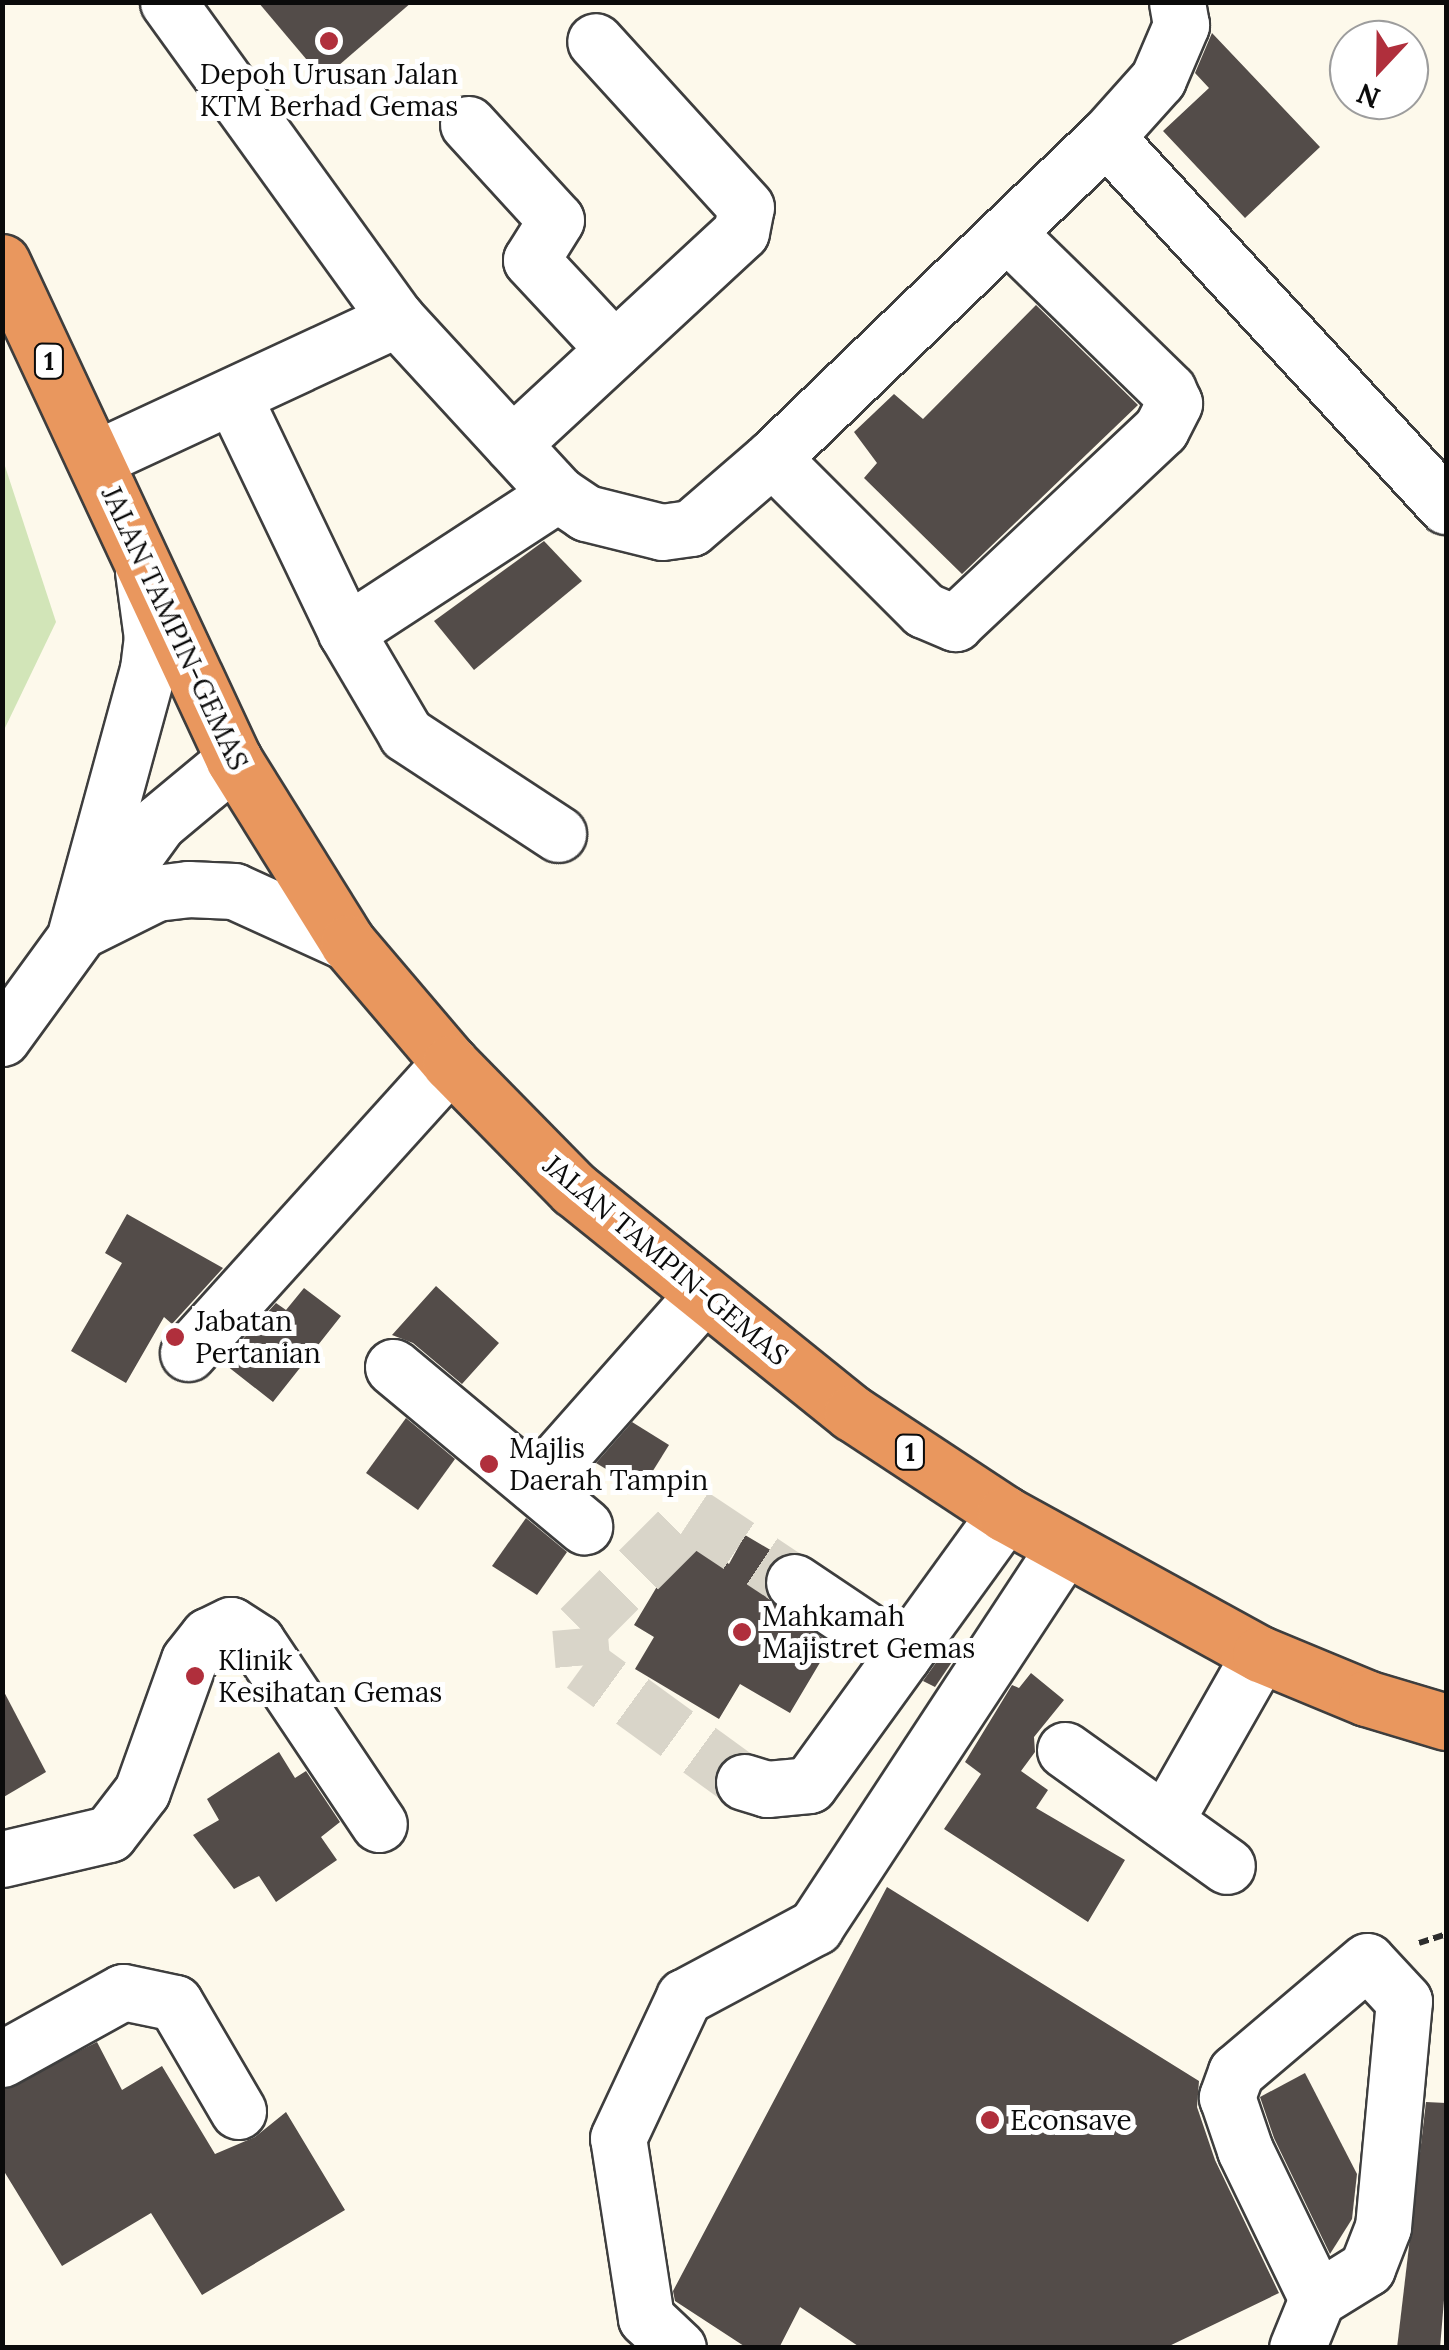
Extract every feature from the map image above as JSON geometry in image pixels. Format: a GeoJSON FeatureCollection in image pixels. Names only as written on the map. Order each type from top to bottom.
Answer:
{"type":"FeatureCollection","features":[{"type":"Feature","properties":{"kind":"highway","name":"JALAN TAMPIN-GEMAS"},"geometry":{"type":"LineString","coordinates":[[2,262],[234,760],[348,943],[450,1063],[574,1189],[852,1413],[1005,1514],[1064,1550],[1260,1654],[1366,1698],[1446,1722]]}},
{"type":"Feature","properties":{"kind":"street"},"geometry":{"type":"LineString","coordinates":[[168,2],[397,318],[558,494],[586,513],[662,532],[691,528],[772,458],[1106,138],[1158,79],[1187,10]]}},
{"type":"Feature","properties":{"kind":"street"},"geometry":{"type":"LineString","coordinates":[[512,444],[741,232],[746,207],[596,41]]}},
{"type":"Feature","properties":{"kind":"street"},"geometry":{"type":"LineString","coordinates":[[468,124],[556,220],[531,260],[614,350]]}},
{"type":"Feature","properties":{"kind":"street"},"geometry":{"type":"LineString","coordinates":[[1106,138],[1446,506]]}},
{"type":"Feature","properties":{"kind":"street"},"geometry":{"type":"LineString","coordinates":[[772,458],[924,610],[955,623],[1161,429],[1174,403],[1168,390],[1007,232]]}},
{"type":"Feature","properties":{"kind":"street"},"geometry":{"type":"LineString","coordinates":[[95,460],[397,318]]}},
{"type":"Feature","properties":{"kind":"street"},"geometry":{"type":"LineString","coordinates":[[233,396],[346,632],[406,734],[558,834]]}},
{"type":"Feature","properties":{"kind":"street"},"geometry":{"type":"LineString","coordinates":[[346,632],[558,494]]}},
{"type":"Feature","properties":{"kind":"street"},"geometry":{"type":"LineString","coordinates":[[76,932],[148,669],[152,638],[143,568]]}},
{"type":"Feature","properties":{"kind":"street"},"geometry":{"type":"LineString","coordinates":[[2,1038],[158,823],[234,760]]}},
{"type":"Feature","properties":{"kind":"street"},"geometry":{"type":"LineString","coordinates":[[76,932],[156,893],[188,889],[234,891],[348,943]]}},
{"type":"Feature","properties":{"kind":"street"},"geometry":{"type":"LineString","coordinates":[[188,1353],[450,1063]]}},
{"type":"Feature","properties":{"kind":"street"},"geometry":{"type":"LineString","coordinates":[[534,1485],[703,1295]]}},
{"type":"Feature","properties":{"kind":"street"},"geometry":{"type":"LineString","coordinates":[[393,1366],[584,1526]]}},
{"type":"Feature","properties":{"kind":"street"},"geometry":{"type":"LineString","coordinates":[[744,1782],[767,1789],[809,1786],[1005,1514]]}},
{"type":"Feature","properties":{"kind":"street"},"geometry":{"type":"LineString","coordinates":[[678,2348],[646,2318],[618,2138],[684,1996],[815,1927],[1064,1550]]}},
{"type":"Feature","properties":{"kind":"street"},"geometry":{"type":"LineString","coordinates":[[794,1582],[903,1655]]}},
{"type":"Feature","properties":{"kind":"street"},"geometry":{"type":"LineString","coordinates":[[2,1858],[109,1834],[142,1792],[189,1660],[208,1636],[231,1625],[257,1642],[379,1824]]}},
{"type":"Feature","properties":{"kind":"street"},"geometry":{"type":"LineString","coordinates":[[1165,1821],[1260,1654]]}},
{"type":"Feature","properties":{"kind":"street"},"geometry":{"type":"LineString","coordinates":[[1065,1750],[1226,1866]]}},
{"type":"Feature","properties":{"kind":"street"},"geometry":{"type":"LineString","coordinates":[[1367,1960],[1404,2001],[1384,2227],[1367,2268],[1307,2324],[1227,2097],[1236,2072],[1367,1960]]}},
{"type":"Feature","properties":{"kind":"street"},"geometry":{"type":"LineString","coordinates":[[2,2059],[123,1992],[175,2003],[238,2111]]}},
{"type":"Feature","properties":{"kind":"green space"},"geometry":{"type":"Polygon","coordinates":[[[3,460],[56,622],[2,732],[3,460]]]}},
{"type":"Feature","properties":{"kind":"building","name":"Depoh Urusan Jalan KTM Berhad Gemas"},"geometry":{"type":"Polygon","coordinates":[[[258,2],[412,2],[323,79],[258,2]]]}},
{"type":"Feature","properties":{"kind":"building"},"geometry":{"type":"Polygon","coordinates":[[[1212,33],[1320,147],[1245,218],[1163,131],[1209,88],[1195,73],[1212,33]]]}},
{"type":"Feature","properties":{"kind":"building"},"geometry":{"type":"Polygon","coordinates":[[[1036,305],[1138,405],[962,574],[864,478],[877,463],[854,432],[894,394],[923,419],[1036,305]]]}},
{"type":"Feature","properties":{"kind":"building"},"geometry":{"type":"Polygon","coordinates":[[[544,541],[582,581],[474,670],[434,621],[544,541]]]}},
{"type":"Feature","properties":{"kind":"building"},"geometry":{"type":"Polygon","coordinates":[[[127,1214],[223,1268],[172,1324],[164,1317],[126,1383],[71,1351],[122,1263],[105,1253],[127,1214]]]}},
{"type":"Feature","properties":{"kind":"building"},"geometry":{"type":"Polygon","coordinates":[[[436,1286],[499,1343],[462,1384],[413,1343],[392,1335],[436,1286]]]}},
{"type":"Feature","properties":{"kind":"building"},"geometry":{"type":"Polygon","coordinates":[[[304,1288],[341,1316],[273,1402],[222,1362],[276,1303],[286,1310],[304,1288]]]}},
{"type":"Feature","properties":{"kind":"building"},"geometry":{"type":"Polygon","coordinates":[[[406,1418],[455,1459],[418,1510],[366,1473],[406,1418]]]}},
{"type":"Feature","properties":{"kind":"building"},"geometry":{"type":"Polygon","coordinates":[[[632,1422],[669,1445],[641,1490],[596,1463],[632,1422]]]}},
{"type":"Feature","properties":{"kind":"building"},"geometry":{"type":"Polygon","coordinates":[[[526,1518],[567,1552],[537,1595],[492,1566],[526,1518]]]}},
{"type":"Feature","properties":{"kind":"building","name":"Mahkamah Majistret Gemas"},"geometry":{"type":"Polygon","coordinates":[[[745,1535],[779,1555],[768,1566],[763,1579],[766,1597],[831,1644],[790,1713],[740,1684],[719,1719],[635,1669],[654,1637],[634,1625],[686,1538],[729,1564],[745,1535]]]}},
{"type":"Feature","properties":{"kind":"building"},"geometry":{"type":"Polygon","coordinates":[[[945,1650],[956,1656],[935,1687],[923,1681],[945,1650]]]}},
{"type":"Feature","properties":{"kind":"building"},"geometry":{"type":"Polygon","coordinates":[[[1031,1673],[1064,1700],[1034,1737],[1035,1752],[1021,1771],[1048,1790],[1036,1808],[1125,1860],[1088,1922],[944,1829],[981,1774],[965,1762],[1012,1685],[1019,1688],[1031,1673]]]}},
{"type":"Feature","properties":{"kind":"building"},"geometry":{"type":"Polygon","coordinates":[[[2,1688],[46,1772],[2,1798],[2,1688]]]}},
{"type":"Feature","properties":{"kind":"building"},"geometry":{"type":"Polygon","coordinates":[[[279,1752],[295,1778],[306,1771],[340,1822],[321,1837],[337,1860],[276,1902],[259,1876],[234,1889],[193,1835],[219,1820],[207,1799],[279,1752]]]}},
{"type":"Feature","properties":{"kind":"building","name":"Econsave"},"geometry":{"type":"Polygon","coordinates":[[[887,1887],[1199,2081],[1197,2107],[1215,2160],[1279,2293],[1165,2348],[861,2348],[800,2307],[779,2348],[747,2348],[675,2301],[673,2291],[887,1887]]]}},
{"type":"Feature","properties":{"kind":"building"},"geometry":{"type":"Polygon","coordinates":[[[97,2042],[122,2090],[162,2066],[215,2154],[255,2137],[286,2112],[345,2210],[202,2295],[151,2213],[62,2266],[2,2168],[2,2090],[97,2042]]]}},
{"type":"Feature","properties":{"kind":"building"},"geometry":{"type":"Polygon","coordinates":[[[1305,2073],[1357,2174],[1352,2219],[1330,2254],[1274,2138],[1260,2097],[1305,2073]]]}},
{"type":"Feature","properties":{"kind":"building"},"geometry":{"type":"Polygon","coordinates":[[[1426,2102],[1446,2103],[1446,2276],[1440,2348],[1397,2348],[1426,2102]]]}},
{"type":"Feature","properties":{"kind":"tunnel"},"geometry":{"type":"LineString","coordinates":[[744,1782],[583,1665],[580,1628],[693,1515],[794,1582]]}},
{"type":"Feature","properties":{"kind":"place","name":"Depoh Urusan Jalan KTM Berhad Gemas"},"geometry":{"type":"Point","coordinates":[329,41]}},
{"type":"Feature","properties":{"kind":"place","name":"Jabatan Pertanian"},"geometry":{"type":"Point","coordinates":[175,1337]}},
{"type":"Feature","properties":{"kind":"place","name":"Majlis Daerah Tampin"},"geometry":{"type":"Point","coordinates":[489,1464]}},
{"type":"Feature","properties":{"kind":"place","name":"Mahkamah Majistret Gemas"},"geometry":{"type":"Point","coordinates":[742,1632]}},
{"type":"Feature","properties":{"kind":"place","name":"Klinik Kesihatan Gemas"},"geometry":{"type":"Point","coordinates":[195,1676]}},
{"type":"Feature","properties":{"kind":"place","name":"Econsave"},"geometry":{"type":"Point","coordinates":[990,2120]}}]}
